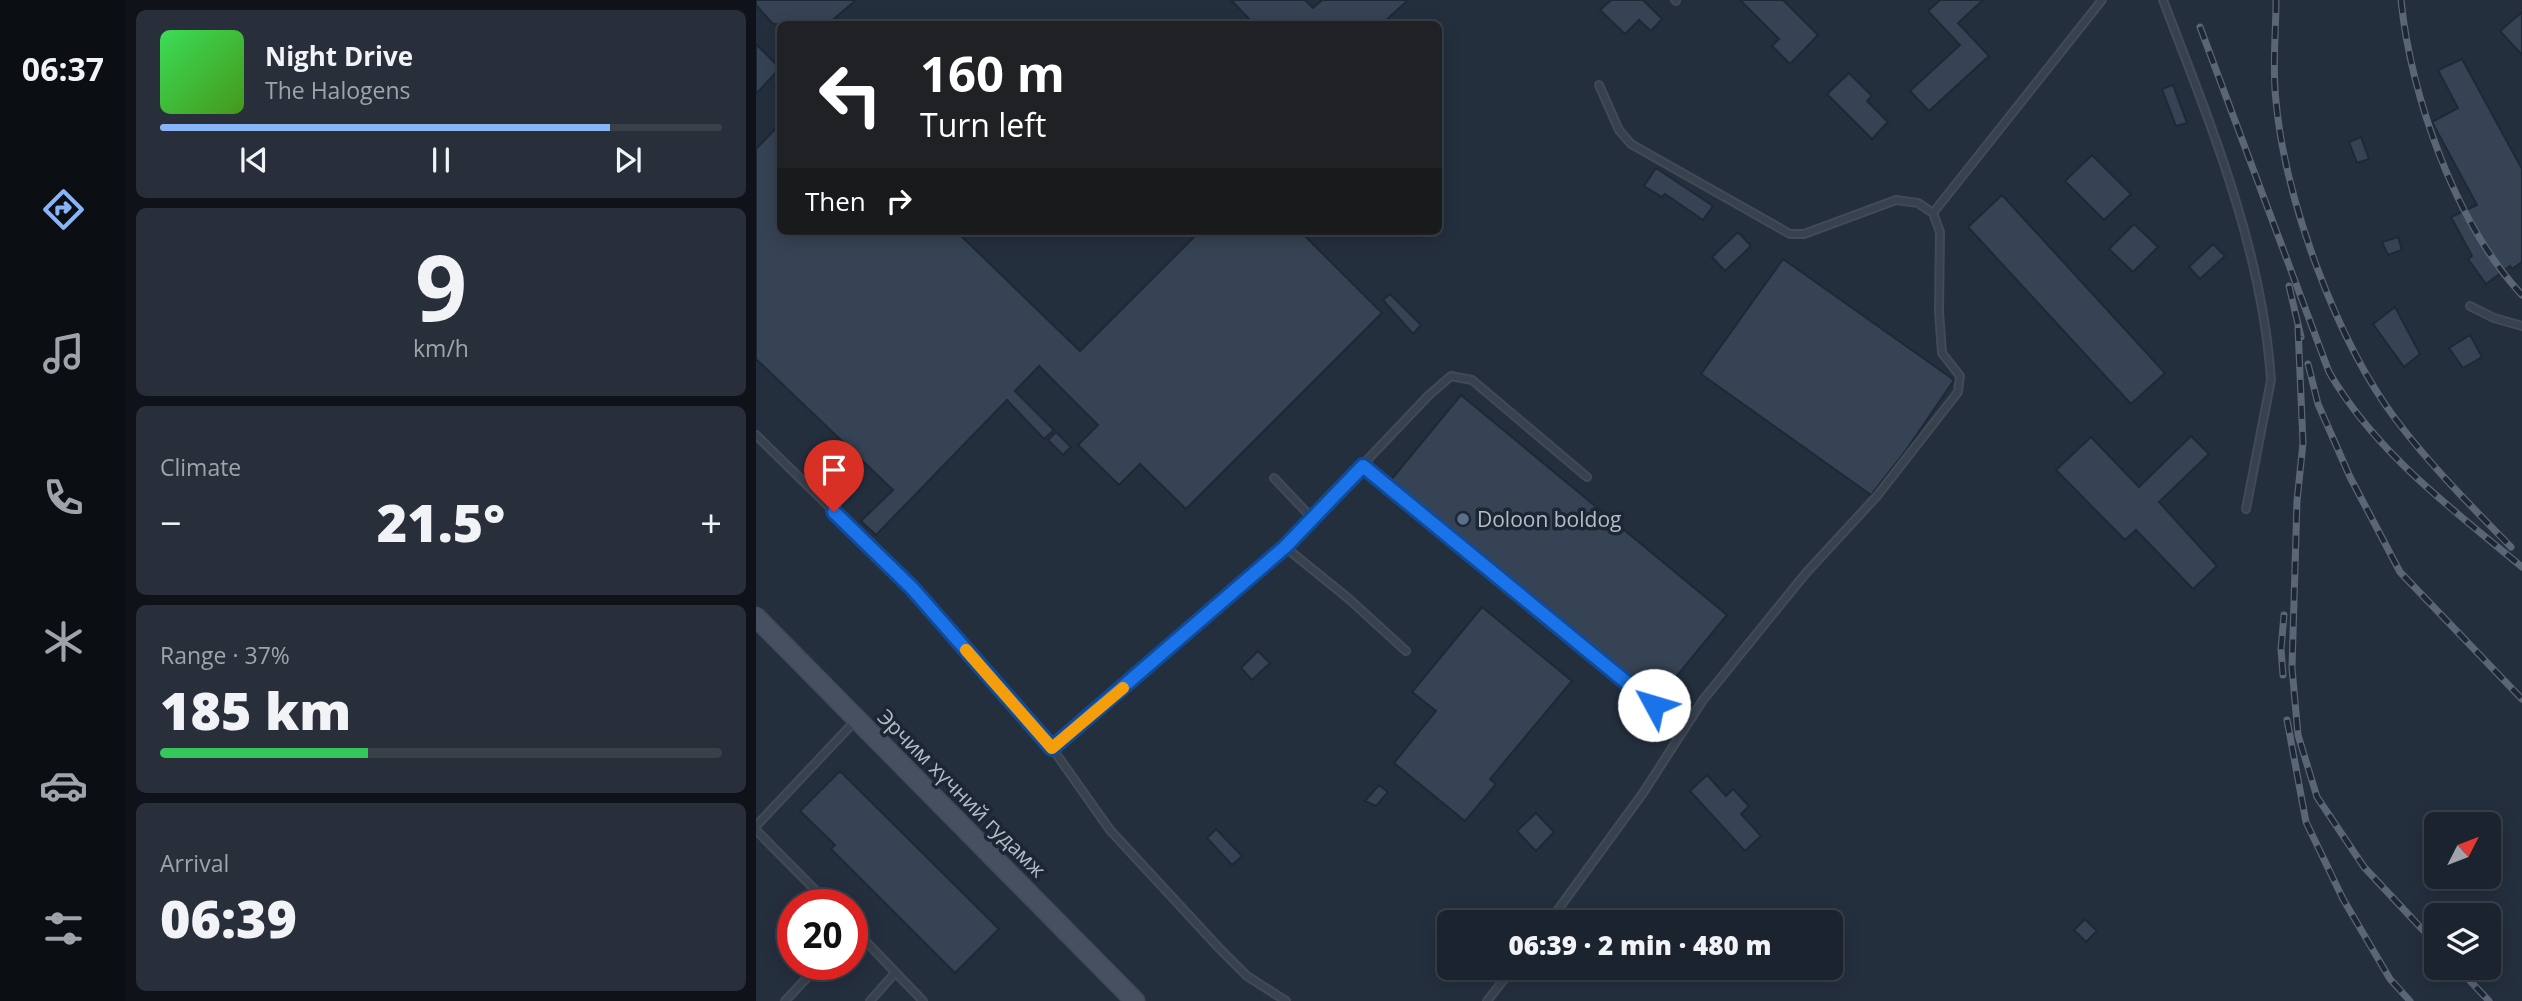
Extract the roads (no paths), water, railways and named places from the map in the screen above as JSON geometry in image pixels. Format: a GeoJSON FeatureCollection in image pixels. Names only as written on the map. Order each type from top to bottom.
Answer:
{"type":"FeatureCollection","features":[{"type":"Feature","properties":{"kind":"main road","name":"Эрчим хүчний гудамж"},"geometry":{"type":"LineString","coordinates":[[756,617],[1135,1001]]}},
{"type":"Feature","properties":{"kind":"lane"},"geometry":{"type":"LineString","coordinates":[[1933,213],[2102,0]]}},
{"type":"Feature","properties":{"kind":"lane"},"geometry":{"type":"LineString","coordinates":[[2163,0],[2231,180],[2248,246],[2270,360],[2271,380],[2246,509]]}},
{"type":"Feature","properties":{"kind":"lane"},"geometry":{"type":"LineString","coordinates":[[1558,910],[1643,793],[1703,700],[1806,573],[1877,496],[1958,392],[1960,376],[1942,353],[1939,312],[1940,232],[1933,213],[1918,203],[1896,200],[1804,234],[1790,233],[1631,144],[1619,130],[1599,85]]}},
{"type":"Feature","properties":{"kind":"lane"},"geometry":{"type":"LineString","coordinates":[[2470,306],[2494,318],[2522,326]]}},
{"type":"Feature","properties":{"kind":"lane"},"geometry":{"type":"LineString","coordinates":[[1052,748],[1285,547],[1429,395],[1451,376],[1472,380],[1587,477]]}},
{"type":"Feature","properties":{"kind":"lane"},"geometry":{"type":"LineString","coordinates":[[756,435],[912,588],[1052,748],[1110,830],[1219,948],[1247,976],[1286,1001]]}},
{"type":"Feature","properties":{"kind":"lane"},"geometry":{"type":"LineString","coordinates":[[1363,466],[1654,705]]}},
{"type":"Feature","properties":{"kind":"lane"},"geometry":{"type":"LineString","coordinates":[[1274,478],[1312,518]]}},
{"type":"Feature","properties":{"kind":"lane"},"geometry":{"type":"LineString","coordinates":[[1285,547],[1349,599],[1406,651]]}},
{"type":"Feature","properties":{"kind":"lane"},"geometry":{"type":"LineString","coordinates":[[815,889],[756,828],[857,719]]}},
{"type":"Feature","properties":{"kind":"lane"},"geometry":{"type":"LineString","coordinates":[[868,944],[923,1001]]}},
{"type":"Feature","properties":{"kind":"lane"},"geometry":{"type":"LineString","coordinates":[[870,1001],[895,973]]}},
{"type":"Feature","properties":{"kind":"lane"},"geometry":{"type":"LineString","coordinates":[[785,1001],[805,980]]}},
{"type":"Feature","properties":{"kind":"lane"},"geometry":{"type":"LineString","coordinates":[[1487,1001],[1504,980]]}},
{"type":"Feature","properties":{"kind":"railway"},"geometry":{"type":"LineString","coordinates":[[2276,0],[2274,76],[2281,140],[2302,225],[2335,311],[2354,352],[2397,421],[2437,470],[2511,547]]}},
{"type":"Feature","properties":{"kind":"railway"},"geometry":{"type":"LineString","coordinates":[[2401,0],[2415,76],[2440,156],[2476,232],[2498,266],[2522,295]]}},
{"type":"Feature","properties":{"kind":"railway"},"geometry":{"type":"LineString","coordinates":[[2200,27],[2329,372],[2348,401],[2392,454],[2442,501],[2522,567]]}},
{"type":"Feature","properties":{"kind":"railway"},"geometry":{"type":"LineString","coordinates":[[2289,286],[2301,337]]}},
{"type":"Feature","properties":{"kind":"railway"},"geometry":{"type":"LineString","coordinates":[[2298,328],[2303,443],[2297,501],[2292,668],[2298,735],[2317,797],[2364,867],[2424,931]]}},
{"type":"Feature","properties":{"kind":"railway"},"geometry":{"type":"LineString","coordinates":[[2308,364],[2318,404],[2350,477],[2400,572],[2522,699]]}},
{"type":"Feature","properties":{"kind":"railway"},"geometry":{"type":"LineString","coordinates":[[2283,675],[2281,649],[2284,615]]}},
{"type":"Feature","properties":{"kind":"railway"},"geometry":{"type":"LineString","coordinates":[[2287,720],[2306,822],[2343,899],[2390,979],[2410,1001]]}},
{"type":"Feature","properties":{"kind":"railway"},"geometry":{"type":"LineString","coordinates":[[2469,980],[2489,1001]]}},
{"type":"Feature","properties":{"kind":"place","name":"Doloon boldog"},"geometry":{"type":"Point","coordinates":[1463,519]}}]}
